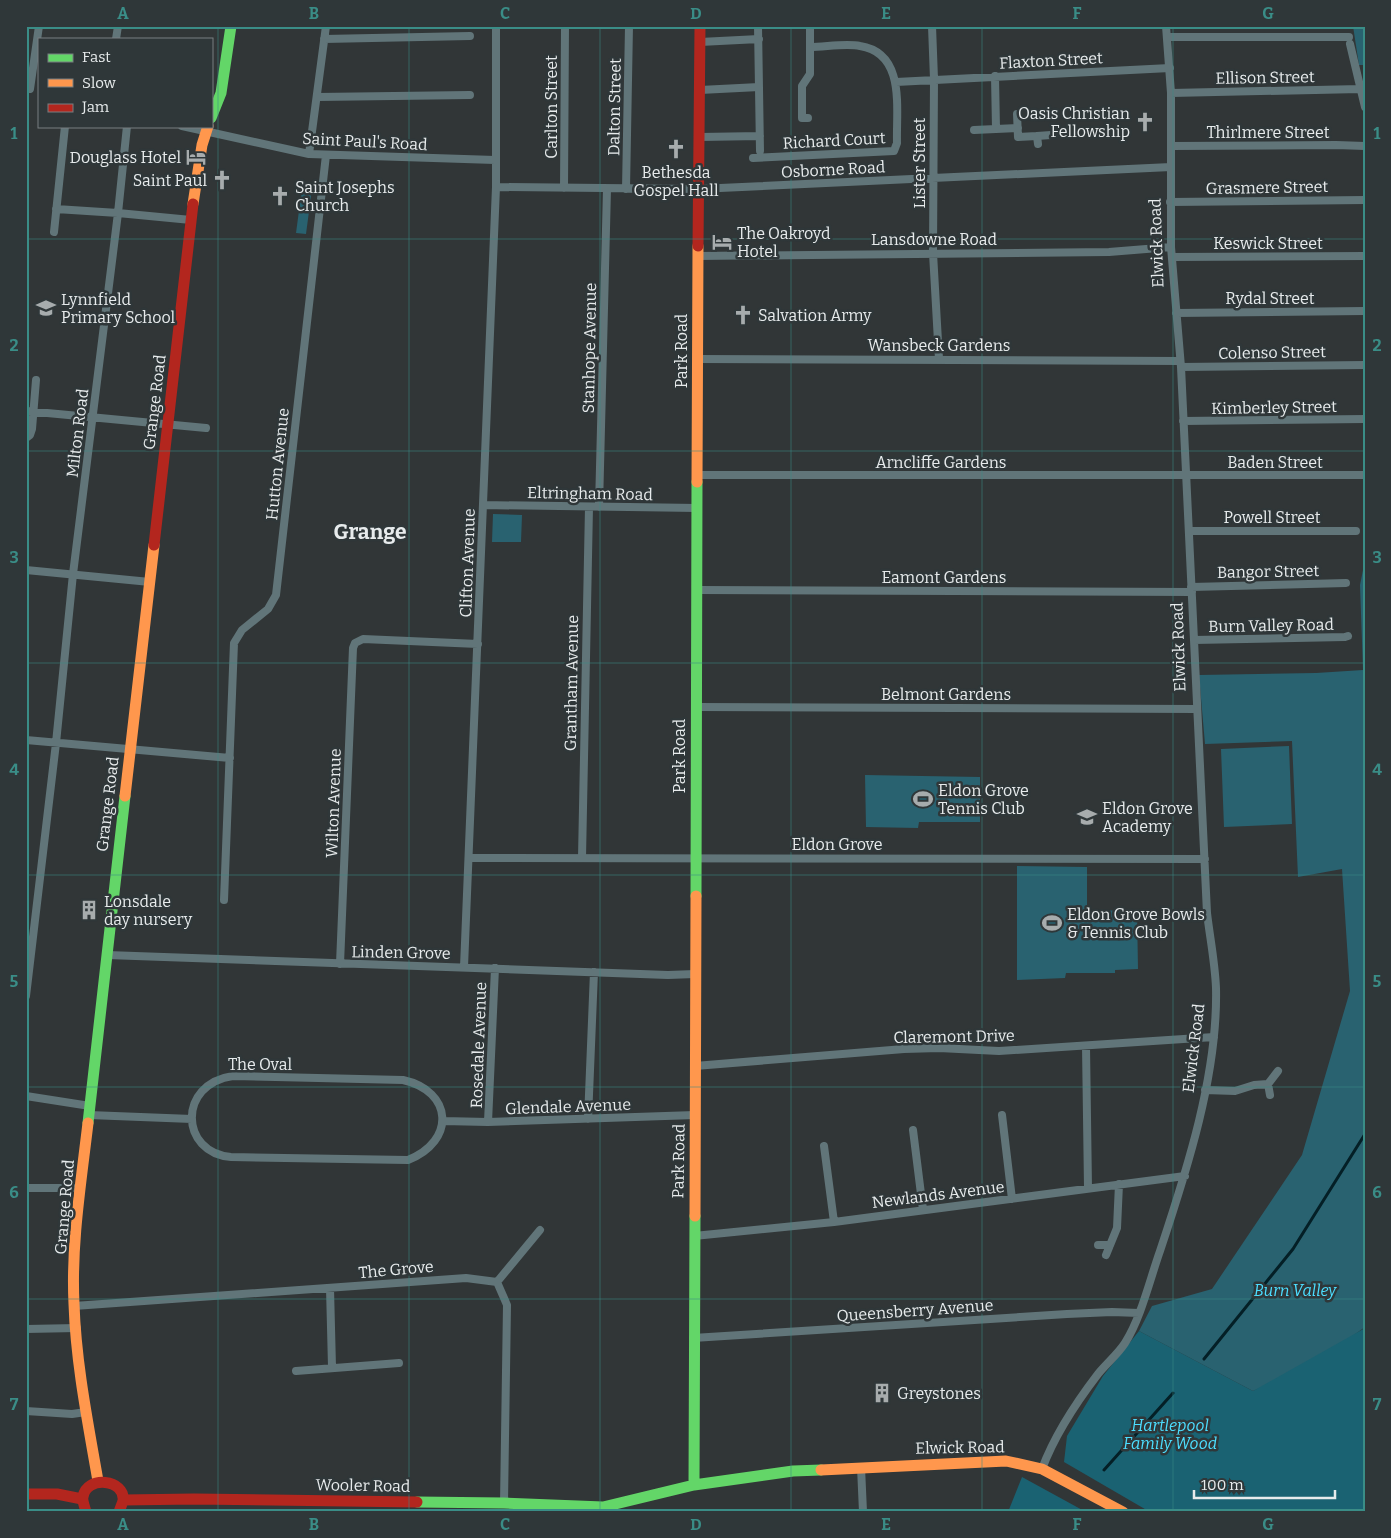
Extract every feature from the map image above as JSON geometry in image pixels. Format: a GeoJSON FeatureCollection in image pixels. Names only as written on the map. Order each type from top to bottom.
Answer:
{"type":"FeatureCollection","features":[{"type":"Feature","properties":{"kind":"street"},"geometry":{"type":"LineString","coordinates":[[28,89],[39,26]]}},
{"type":"Feature","properties":{"kind":"street"},"geometry":{"type":"LineString","coordinates":[[212,116],[221,93],[230,26]]}},
{"type":"Feature","properties":{"kind":"street"},"geometry":{"type":"LineString","coordinates":[[310,154],[326,26]]}},
{"type":"Feature","properties":{"kind":"street","name":"Clifton Avenue"},"geometry":{"type":"LineString","coordinates":[[464,967],[496,187],[496,26]]}},
{"type":"Feature","properties":{"kind":"street","name":"Carlton Street"},"geometry":{"type":"LineString","coordinates":[[564,188],[565,26]]}},
{"type":"Feature","properties":{"kind":"street","name":"Dalton Street"},"geometry":{"type":"LineString","coordinates":[[626,189],[629,26]]}},
{"type":"Feature","properties":{"kind":"street","name":"Park Road"},"geometry":{"type":"LineString","coordinates":[[694,1485],[697,359],[700,26]]}},
{"type":"Feature","properties":{"kind":"street"},"geometry":{"type":"LineString","coordinates":[[758,26],[760,151]]}},
{"type":"Feature","properties":{"kind":"street","name":"Richard Court"},"geometry":{"type":"LineString","coordinates":[[808,118],[802,118],[802,86],[810,74],[810,26]]}},
{"type":"Feature","properties":{"kind":"street","name":"Lister Street"},"geometry":{"type":"LineString","coordinates":[[932,26],[934,79],[933,253],[939,359]]}},
{"type":"Feature","properties":{"kind":"street","name":"Elwick Road"},"geometry":{"type":"LineString","coordinates":[[603,1509],[694,1485],[793,1471],[1006,1461],[1042,1468],[1063,1422],[1097,1375],[1125,1344],[1139,1313],[1185,1176],[1205,1090],[1214,1037],[1216,988],[1207,913],[1180,364],[1171,247],[1171,93],[1166,26]]}},
{"type":"Feature","properties":{"kind":"street"},"geometry":{"type":"LineString","coordinates":[[324,39],[470,36]]}},
{"type":"Feature","properties":{"kind":"street"},"geometry":{"type":"LineString","coordinates":[[1167,36],[1350,41],[1365,107]]}},
{"type":"Feature","properties":{"kind":"street"},"geometry":{"type":"LineString","coordinates":[[700,42],[759,39]]}},
{"type":"Feature","properties":{"kind":"street","name":"Richard Court"},"geometry":{"type":"LineString","coordinates":[[753,158],[894,151],[897,143],[896,82],[892,70],[884,58],[874,50],[860,46],[810,48]]}},
{"type":"Feature","properties":{"kind":"street","name":"Flaxton Street"},"geometry":{"type":"LineString","coordinates":[[896,82],[1170,68]]}},
{"type":"Feature","properties":{"kind":"street"},"geometry":{"type":"LineString","coordinates":[[994,76],[996,129]]}},
{"type":"Feature","properties":{"kind":"street"},"geometry":{"type":"LineString","coordinates":[[700,90],[759,87]]}},
{"type":"Feature","properties":{"kind":"street","name":"Ellison Street"},"geometry":{"type":"LineString","coordinates":[[1171,93],[1360,88]]}},
{"type":"Feature","properties":{"kind":"street"},"geometry":{"type":"LineString","coordinates":[[317,97],[470,95]]}},
{"type":"Feature","properties":{"kind":"street"},"geometry":{"type":"LineString","coordinates":[[1017,114],[1018,137],[1051,135]]}},
{"type":"Feature","properties":{"kind":"street"},"geometry":{"type":"LineString","coordinates":[[54,232],[65,128]]}},
{"type":"Feature","properties":{"kind":"street","name":"Milton Road"},"geometry":{"type":"LineString","coordinates":[[26,996],[56,742],[73,574],[127,128]]}},
{"type":"Feature","properties":{"kind":"street"},"geometry":{"type":"LineString","coordinates":[[974,130],[1018,128]]}},
{"type":"Feature","properties":{"kind":"street","name":"Saint Paul's Road"},"geometry":{"type":"LineString","coordinates":[[207,129],[310,154],[326,156],[495,160]]}},
{"type":"Feature","properties":{"kind":"street","name":"Grange Road"},"geometry":{"type":"LineString","coordinates":[[98,1481],[86,1412],[74,1306],[75,1249],[89,1111],[191,220],[202,144],[207,129]]}},
{"type":"Feature","properties":{"kind":"street"},"geometry":{"type":"LineString","coordinates":[[700,138],[760,136]]}},
{"type":"Feature","properties":{"kind":"street"},"geometry":{"type":"LineString","coordinates":[[1037,136],[1038,144]]}},
{"type":"Feature","properties":{"kind":"street","name":"Thirlmere Street"},"geometry":{"type":"LineString","coordinates":[[1171,146],[1365,146]]}},
{"type":"Feature","properties":{"kind":"street","name":"Hutton Avenue"},"geometry":{"type":"LineString","coordinates":[[224,900],[234,643],[242,630],[268,610],[276,595],[326,156]]}},
{"type":"Feature","properties":{"kind":"street","name":"Osborne Road"},"geometry":{"type":"LineString","coordinates":[[496,187],[698,189],[1171,167]]}},
{"type":"Feature","properties":{"kind":"street","name":"Stanhope Avenue"},"geometry":{"type":"LineString","coordinates":[[599,507],[607,189]]}},
{"type":"Feature","properties":{"kind":"street","name":"Grasmere Street"},"geometry":{"type":"LineString","coordinates":[[1170,202],[1365,200]]}},
{"type":"Feature","properties":{"kind":"street"},"geometry":{"type":"LineString","coordinates":[[56,209],[191,220]]}},
{"type":"Feature","properties":{"kind":"street","name":"Lansdowne Road"},"geometry":{"type":"LineString","coordinates":[[698,256],[1109,252],[1171,247]]}},
{"type":"Feature","properties":{"kind":"street","name":"Keswick Street"},"geometry":{"type":"LineString","coordinates":[[1172,257],[1365,256]]}},
{"type":"Feature","properties":{"kind":"street","name":"Rydal Street"},"geometry":{"type":"LineString","coordinates":[[1176,312],[1365,311]]}},
{"type":"Feature","properties":{"kind":"street","name":"Wansbeck Gardens"},"geometry":{"type":"LineString","coordinates":[[697,359],[939,359],[1180,364]]}},
{"type":"Feature","properties":{"kind":"street","name":"Colenso Street"},"geometry":{"type":"LineString","coordinates":[[1180,364],[1365,365]]}},
{"type":"Feature","properties":{"kind":"street"},"geometry":{"type":"LineString","coordinates":[[26,438],[32,429],[30,411],[36,380]]}},
{"type":"Feature","properties":{"kind":"street"},"geometry":{"type":"LineString","coordinates":[[30,411],[206,428]]}},
{"type":"Feature","properties":{"kind":"street","name":"Kimberley Street"},"geometry":{"type":"LineString","coordinates":[[1183,421],[1365,419]]}},
{"type":"Feature","properties":{"kind":"street","name":"Arncliffe Gardens"},"geometry":{"type":"LineString","coordinates":[[697,475],[1186,476]]}},
{"type":"Feature","properties":{"kind":"street","name":"Baden Street"},"geometry":{"type":"LineString","coordinates":[[1186,476],[1365,475]]}},
{"type":"Feature","properties":{"kind":"street","name":"Eltringham Road"},"geometry":{"type":"LineString","coordinates":[[483,505],[697,508]]}},
{"type":"Feature","properties":{"kind":"street","name":"Grantham Avenue"},"geometry":{"type":"LineString","coordinates":[[582,858],[588,507]]}},
{"type":"Feature","properties":{"kind":"street","name":"Powell Street"},"geometry":{"type":"LineString","coordinates":[[1189,531],[1356,531]]}},
{"type":"Feature","properties":{"kind":"street"},"geometry":{"type":"LineString","coordinates":[[26,570],[150,582]]}},
{"type":"Feature","properties":{"kind":"street","name":"Bangor Street"},"geometry":{"type":"LineString","coordinates":[[1191,589],[1346,583]]}},
{"type":"Feature","properties":{"kind":"street","name":"Eamont Gardens"},"geometry":{"type":"LineString","coordinates":[[697,590],[1191,589]]}},
{"type":"Feature","properties":{"kind":"street","name":"Burn Valley Road"},"geometry":{"type":"LineString","coordinates":[[1194,640],[1345,638],[1348,636]]}},
{"type":"Feature","properties":{"kind":"street","name":"Wilton Avenue"},"geometry":{"type":"LineString","coordinates":[[340,964],[355,643],[363,639],[478,644]]}},
{"type":"Feature","properties":{"kind":"street","name":"Belmont Gardens"},"geometry":{"type":"LineString","coordinates":[[696,707],[1196,709]]}},
{"type":"Feature","properties":{"kind":"street"},"geometry":{"type":"LineString","coordinates":[[26,740],[230,758]]}},
{"type":"Feature","properties":{"kind":"street","name":"Eldon Grove"},"geometry":{"type":"LineString","coordinates":[[469,858],[1205,859]]}},
{"type":"Feature","properties":{"kind":"street"},"geometry":{"type":"LineString","coordinates":[[26,914],[35,915]]}},
{"type":"Feature","properties":{"kind":"street","name":"Linden Grove"},"geometry":{"type":"LineString","coordinates":[[107,955],[695,974]]}},
{"type":"Feature","properties":{"kind":"street","name":"Rosedale Avenue"},"geometry":{"type":"LineString","coordinates":[[488,1122],[495,968]]}},
{"type":"Feature","properties":{"kind":"street"},"geometry":{"type":"LineString","coordinates":[[588,1119],[594,972]]}},
{"type":"Feature","properties":{"kind":"street","name":"Claremont Drive"},"geometry":{"type":"LineString","coordinates":[[695,1066],[912,1049],[939,1048],[999,1051],[1214,1037]]}},
{"type":"Feature","properties":{"kind":"street"},"geometry":{"type":"LineString","coordinates":[[1086,1046],[1088,1188]]}},
{"type":"Feature","properties":{"kind":"street"},"geometry":{"type":"LineString","coordinates":[[1270,1094],[1268,1084],[1278,1071]]}},
{"type":"Feature","properties":{"kind":"street","name":"The Oval"},"geometry":{"type":"LineString","coordinates":[[192,1119],[196,1098],[203,1089],[218,1079],[233,1076],[403,1080],[421,1086],[428,1091],[440,1106],[442,1122]]}},
{"type":"Feature","properties":{"kind":"street"},"geometry":{"type":"LineString","coordinates":[[1205,1090],[1235,1091],[1254,1084],[1268,1084]]}},
{"type":"Feature","properties":{"kind":"street"},"geometry":{"type":"LineString","coordinates":[[26,1096],[89,1111],[192,1119],[194,1130],[200,1141],[213,1152],[224,1156],[400,1160],[418,1156],[430,1148],[437,1138],[442,1122]]}},
{"type":"Feature","properties":{"kind":"street","name":"Glendale Avenue"},"geometry":{"type":"LineString","coordinates":[[442,1122],[695,1115]]}},
{"type":"Feature","properties":{"kind":"street"},"geometry":{"type":"LineString","coordinates":[[1002,1115],[1012,1199]]}},
{"type":"Feature","properties":{"kind":"street"},"geometry":{"type":"LineString","coordinates":[[913,1130],[923,1210]]}},
{"type":"Feature","properties":{"kind":"street"},"geometry":{"type":"LineString","coordinates":[[824,1146],[834,1222]]}},
{"type":"Feature","properties":{"kind":"street","name":"Newlands Avenue"},"geometry":{"type":"LineString","coordinates":[[694,1236],[834,1222],[1185,1176]]}},
{"type":"Feature","properties":{"kind":"street"},"geometry":{"type":"LineString","coordinates":[[1106,1255],[1117,1228],[1119,1184]]}},
{"type":"Feature","properties":{"kind":"street"},"geometry":{"type":"LineString","coordinates":[[26,1188],[81,1188]]}},
{"type":"Feature","properties":{"kind":"street"},"geometry":{"type":"LineString","coordinates":[[504,1503],[507,1305],[497,1282],[540,1230]]}},
{"type":"Feature","properties":{"kind":"street"},"geometry":{"type":"LineString","coordinates":[[1098,1245],[1110,1245]]}},
{"type":"Feature","properties":{"kind":"street","name":"The Grove"},"geometry":{"type":"LineString","coordinates":[[74,1306],[466,1278],[497,1282]]}},
{"type":"Feature","properties":{"kind":"street"},"geometry":{"type":"LineString","coordinates":[[330,1288],[332,1367]]}},
{"type":"Feature","properties":{"kind":"street","name":"Queensberry Avenue"},"geometry":{"type":"LineString","coordinates":[[693,1338],[1094,1313],[1139,1313]]}},
{"type":"Feature","properties":{"kind":"street"},"geometry":{"type":"LineString","coordinates":[[26,1329],[77,1328]]}},
{"type":"Feature","properties":{"kind":"street"},"geometry":{"type":"LineString","coordinates":[[296,1370],[399,1363]]}},
{"type":"Feature","properties":{"kind":"street"},"geometry":{"type":"LineString","coordinates":[[26,1411],[72,1414],[86,1412]]}},
{"type":"Feature","properties":{"kind":"street"},"geometry":{"type":"LineString","coordinates":[[861,1467],[863,1512]]}},
{"type":"Feature","properties":{"kind":"street"},"geometry":{"type":"LineString","coordinates":[[1042,1468],[1123,1512]]}},
{"type":"Feature","properties":{"kind":"street"},"geometry":{"type":"LineString","coordinates":[[86,1512],[82,1499],[85,1490],[98,1481],[108,1481],[116,1485],[121,1491],[123,1500],[119,1512]]}},
{"type":"Feature","properties":{"kind":"street"},"geometry":{"type":"LineString","coordinates":[[26,1494],[57,1494],[82,1499]]}},
{"type":"Feature","properties":{"kind":"street","name":"Wooler Road"},"geometry":{"type":"LineString","coordinates":[[123,1500],[194,1499],[504,1503],[603,1509]]}},
{"type":"Feature","properties":{"kind":"green space"},"geometry":{"type":"Polygon","coordinates":[[[1353,26],[1365,26],[1365,65],[1359,65],[1353,26]]]}},
{"type":"Feature","properties":{"kind":"green space"},"geometry":{"type":"Polygon","coordinates":[[[302,188],[312,189],[306,234],[296,233],[302,188]]]}},
{"type":"Feature","properties":{"kind":"green space"},"geometry":{"type":"Polygon","coordinates":[[[493,514],[522,515],[521,542],[492,542],[493,514]]]}},
{"type":"Feature","properties":{"kind":"green space","name":"Burn Valley"},"geometry":{"type":"Polygon","coordinates":[[[1365,560],[1365,1327],[1315,1363],[1253,1391],[1139,1331],[1152,1306],[1212,1289],[1302,1155],[1350,991],[1342,869],[1298,877],[1292,741],[1205,744],[1199,675],[1316,673],[1363,670],[1360,585],[1365,560]]]}},
{"type":"Feature","properties":{"kind":"green space"},"geometry":{"type":"Polygon","coordinates":[[[1289,746],[1292,824],[1224,827],[1221,749],[1289,746]]]}},
{"type":"Feature","properties":{"kind":"green space","name":"Eldon Grove Tennis Club"},"geometry":{"type":"Polygon","coordinates":[[[865,775],[980,777],[980,822],[919,822],[918,828],[866,827],[865,775]]]}},
{"type":"Feature","properties":{"kind":"green space","name":"Eldon Grove Bowls & Tennis Club"},"geometry":{"type":"Polygon","coordinates":[[[1017,866],[1087,867],[1087,911],[1137,910],[1138,969],[1115,970],[1115,973],[1066,973],[1065,978],[1017,980],[1017,866]]]}},
{"type":"Feature","properties":{"kind":"green space","name":"Hartlepool Family Wood"},"geometry":{"type":"Polygon","coordinates":[[[1365,1328],[1365,1512],[1150,1512],[1064,1462],[1067,1436],[1103,1376],[1139,1331],[1253,1391],[1365,1328]]]}},
{"type":"Feature","properties":{"kind":"green space"},"geometry":{"type":"Polygon","coordinates":[[[1022,1477],[1086,1512],[1008,1512],[1022,1477]]]}},
{"type":"Feature","properties":{"kind":"waterway"},"geometry":{"type":"LineString","coordinates":[[1204,1359],[1293,1249],[1365,1134]]}},
{"type":"Feature","properties":{"kind":"waterway"},"geometry":{"type":"LineString","coordinates":[[1104,1470],[1173,1393]]}},
{"type":"Feature","properties":{"kind":"traffic: fast"},"geometry":{"type":"LineString","coordinates":[[212,116],[221,93],[231,26]]}},
{"type":"Feature","properties":{"kind":"traffic: fast"},"geometry":{"type":"LineString","coordinates":[[696,896],[697,482]]}},
{"type":"Feature","properties":{"kind":"traffic: fast"},"geometry":{"type":"LineString","coordinates":[[88,1123],[125,796]]}},
{"type":"Feature","properties":{"kind":"traffic: fast"},"geometry":{"type":"LineString","coordinates":[[694,1485],[695,1216]]}},
{"type":"Feature","properties":{"kind":"traffic: fast"},"geometry":{"type":"LineString","coordinates":[[417,1502],[603,1507],[694,1485],[793,1471],[821,1470]]}},
{"type":"Feature","properties":{"kind":"traffic: slow"},"geometry":{"type":"LineString","coordinates":[[193,204],[202,145],[207,128]]}},
{"type":"Feature","properties":{"kind":"traffic: slow"},"geometry":{"type":"LineString","coordinates":[[697,482],[698,246]]}},
{"type":"Feature","properties":{"kind":"traffic: slow"},"geometry":{"type":"LineString","coordinates":[[125,796],[154,545]]}},
{"type":"Feature","properties":{"kind":"traffic: slow"},"geometry":{"type":"LineString","coordinates":[[695,1216],[696,896]]}},
{"type":"Feature","properties":{"kind":"traffic: slow"},"geometry":{"type":"LineString","coordinates":[[88,1123],[75,1236],[73,1281],[80,1371],[98,1481]]}},
{"type":"Feature","properties":{"kind":"traffic: slow"},"geometry":{"type":"LineString","coordinates":[[821,1470],[1006,1461],[1042,1469],[1123,1512]]}},
{"type":"Feature","properties":{"kind":"traffic: jam"},"geometry":{"type":"LineString","coordinates":[[698,246],[700,26]]}},
{"type":"Feature","properties":{"kind":"traffic: jam"},"geometry":{"type":"LineString","coordinates":[[154,545],[193,204]]}},
{"type":"Feature","properties":{"kind":"traffic: jam"},"geometry":{"type":"LineString","coordinates":[[86,1512],[83,1502],[86,1490],[91,1485],[105,1482],[118,1488],[122,1494],[123,1501],[119,1512]]}},
{"type":"Feature","properties":{"kind":"traffic: jam"},"geometry":{"type":"LineString","coordinates":[[26,1494],[57,1494],[82,1499]]}},
{"type":"Feature","properties":{"kind":"traffic: jam"},"geometry":{"type":"LineString","coordinates":[[123,1500],[417,1502]]}},
{"type":"Feature","properties":{"kind":"place","name":"Oasis Christian Fellowship"},"geometry":{"type":"Point","coordinates":[1145,122]}},
{"type":"Feature","properties":{"kind":"place","name":"Bethesda Gospel Hall"},"geometry":{"type":"Point","coordinates":[676,149]}},
{"type":"Feature","properties":{"kind":"place","name":"Douglass Hotel"},"geometry":{"type":"Point","coordinates":[196,157]}},
{"type":"Feature","properties":{"kind":"place","name":"Saint Paul"},"geometry":{"type":"Point","coordinates":[222,180]}},
{"type":"Feature","properties":{"kind":"place","name":"Saint Josephs Church"},"geometry":{"type":"Point","coordinates":[280,196]}},
{"type":"Feature","properties":{"kind":"place","name":"The Oakroyd Hotel"},"geometry":{"type":"Point","coordinates":[722,242]}},
{"type":"Feature","properties":{"kind":"place","name":"Lynnfield Primary School"},"geometry":{"type":"Point","coordinates":[46,308]}},
{"type":"Feature","properties":{"kind":"place","name":"Salvation Army"},"geometry":{"type":"Point","coordinates":[743,315]}},
{"type":"Feature","properties":{"kind":"place","name":"Eldon Grove Tennis Club"},"geometry":{"type":"Point","coordinates":[923,799]}},
{"type":"Feature","properties":{"kind":"place","name":"Eldon Grove Academy"},"geometry":{"type":"Point","coordinates":[1087,817]}},
{"type":"Feature","properties":{"kind":"place","name":"Lonsdale day nursery"},"geometry":{"type":"Point","coordinates":[89,910]}},
{"type":"Feature","properties":{"kind":"place","name":"Eldon Grove Bowls & Tennis Club"},"geometry":{"type":"Point","coordinates":[1052,923]}},
{"type":"Feature","properties":{"kind":"place","name":"Greystones"},"geometry":{"type":"Point","coordinates":[882,1393]}},
{"type":"Feature","properties":{"kind":"district","name":"Grange"},"geometry":{"type":"Point","coordinates":[370,532]}}]}
